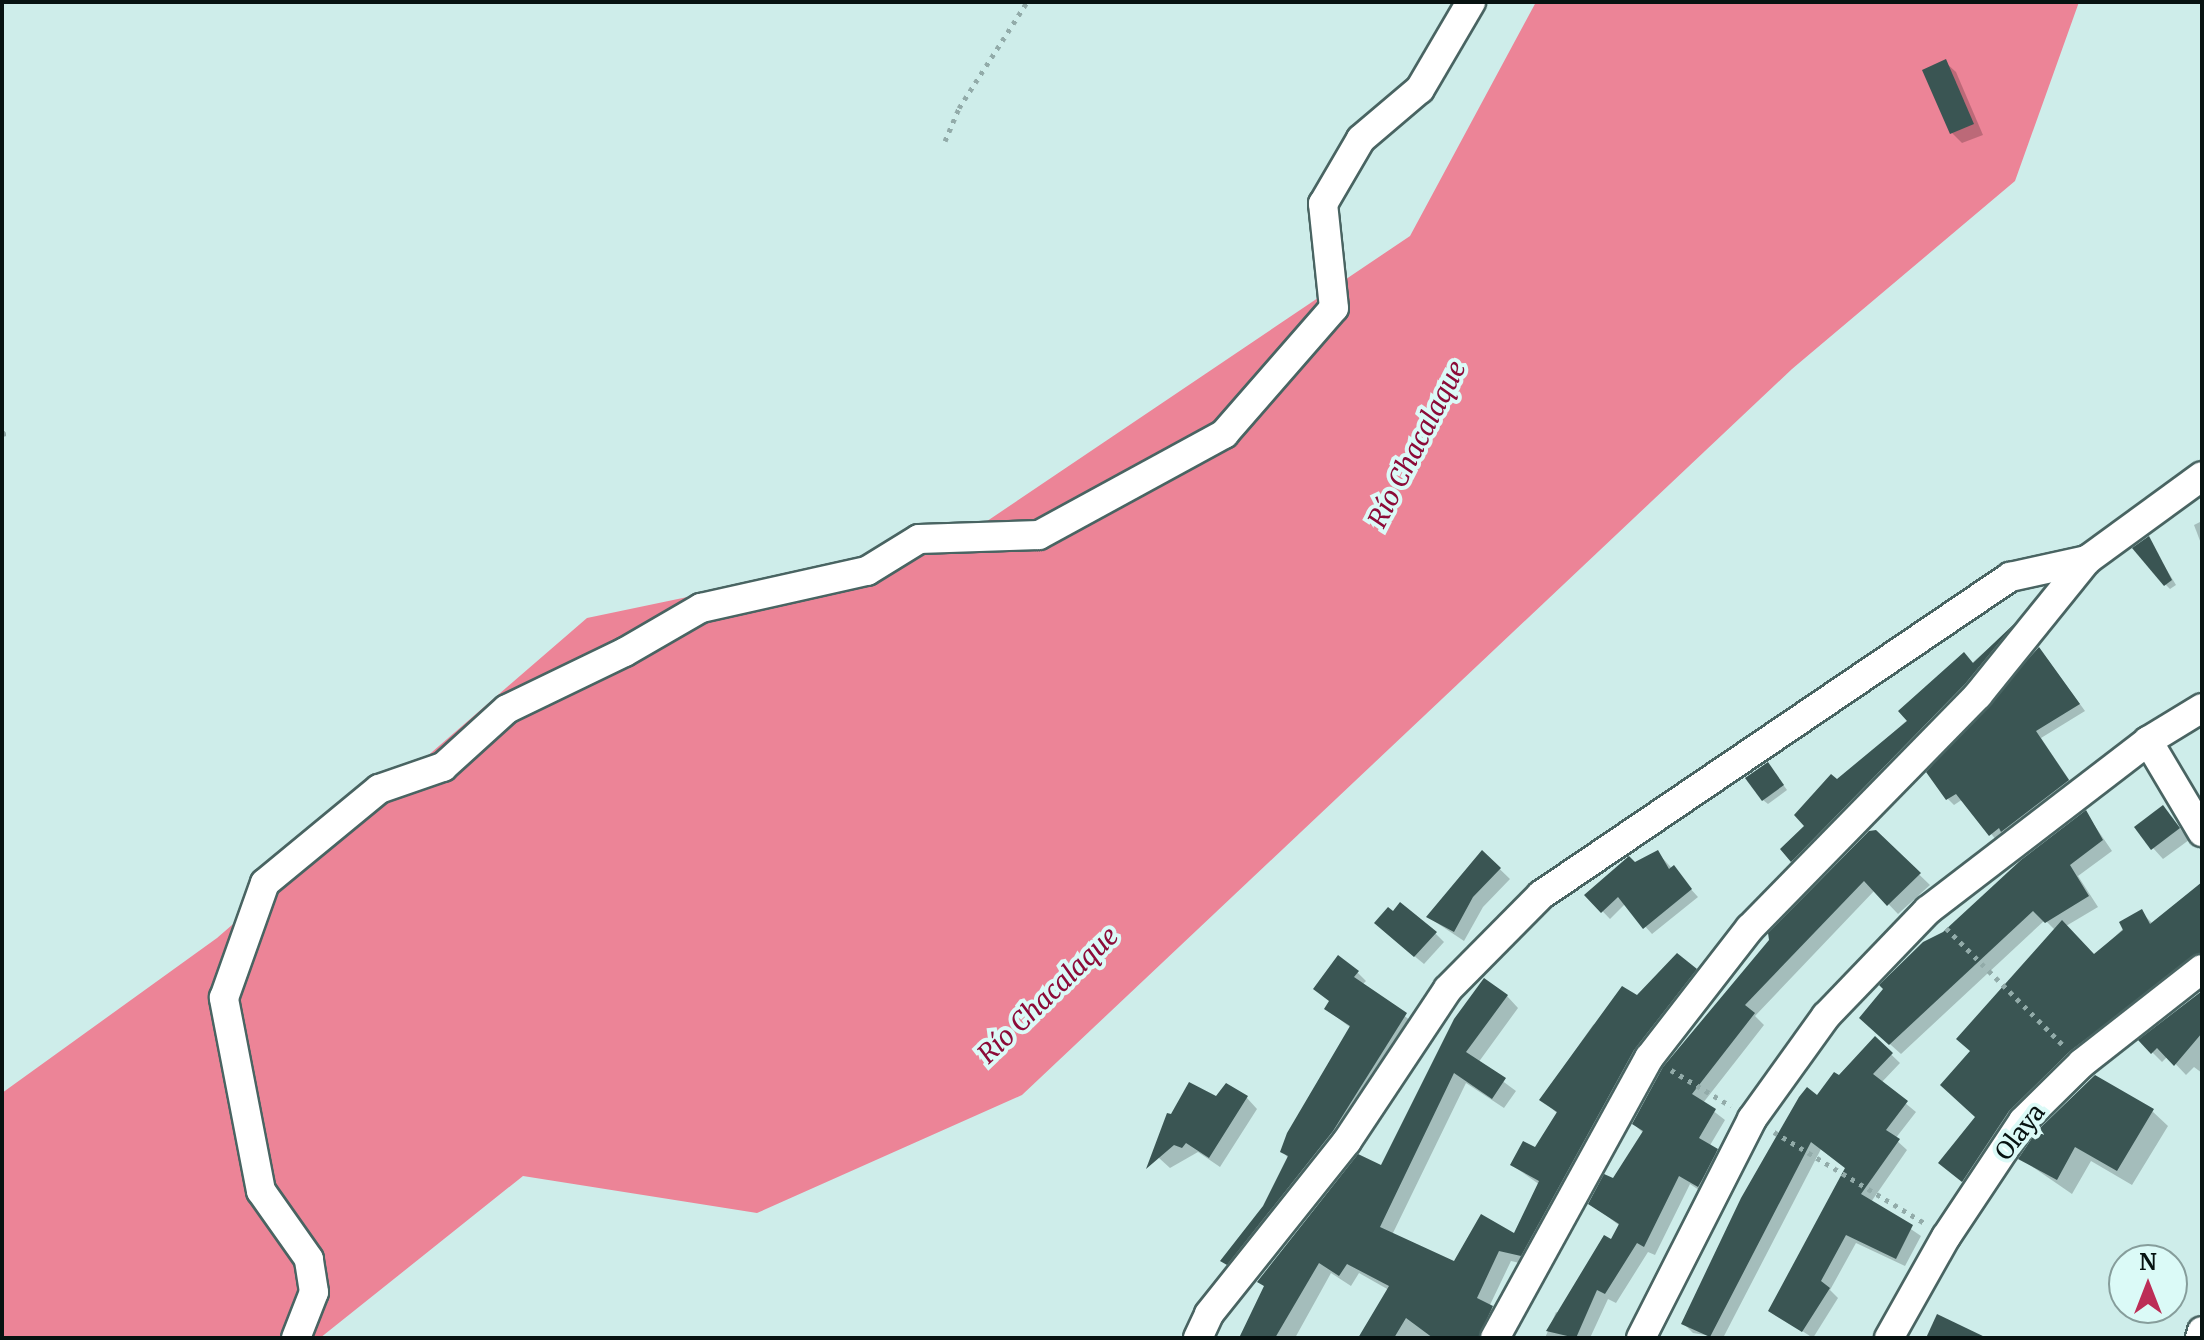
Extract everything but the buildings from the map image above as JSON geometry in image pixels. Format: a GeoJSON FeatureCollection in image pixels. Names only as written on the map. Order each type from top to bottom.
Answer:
{"type":"FeatureCollection","features":[{"type":"Feature","properties":{"kind":"street"},"geometry":{"type":"LineString","coordinates":[[296,1338],[314,1292],[309,1259],[261,1191],[224,998],[265,883],[379,789],[443,767],[507,709],[625,652],[701,608],[867,571],[919,539],[1039,535],[1224,434],[1334,308],[1323,204],[1361,139],[1420,89],[1471,2]]}},
{"type":"Feature","properties":{"kind":"street"},"geometry":{"type":"LineString","coordinates":[[1495,1338],[1649,1058],[1750,928],[1978,695],[2087,560],[2202,476]]}},
{"type":"Feature","properties":{"kind":"street"},"geometry":{"type":"LineString","coordinates":[[1198,1338],[1209,1314],[1347,1141],[1448,989],[1541,895],[2010,577],[2087,560]]}},
{"type":"Feature","properties":{"kind":"street"},"geometry":{"type":"LineString","coordinates":[[1641,1338],[1752,1119],[1826,1016],[1928,910],[2148,741],[2202,708]]}},
{"type":"Feature","properties":{"kind":"street"},"geometry":{"type":"LineString","coordinates":[[2148,741],[2202,832]]}},
{"type":"Feature","properties":{"kind":"street","name":"Olaya"},"geometry":{"type":"LineString","coordinates":[[1889,1338],[1946,1237],[2023,1121],[2082,1063],[2202,969]]}},
{"type":"Feature","properties":{"kind":"street"},"geometry":{"type":"LineString","coordinates":[[2200,1338],[2202,1331]]}},
{"type":"Feature","properties":{"kind":"path"},"geometry":{"type":"LineString","coordinates":[[945,141],[959,108],[1027,2]]}},
{"type":"Feature","properties":{"kind":"path"},"geometry":{"type":"LineString","coordinates":[[1928,910],[2082,1063]]}},
{"type":"Feature","properties":{"kind":"path"},"geometry":{"type":"LineString","coordinates":[[1649,1058],[1946,1237]]}},
{"type":"Feature","properties":{"kind":"water","name":"Río Chacalaque"},"geometry":{"type":"Polygon","coordinates":[[[1536,2],[2079,2],[2015,181],[1792,369],[1022,1095],[757,1213],[523,1176],[320,1338],[2,1338],[2,1093],[217,938],[587,618],[959,540],[1410,236],[1536,2]]]}}]}
